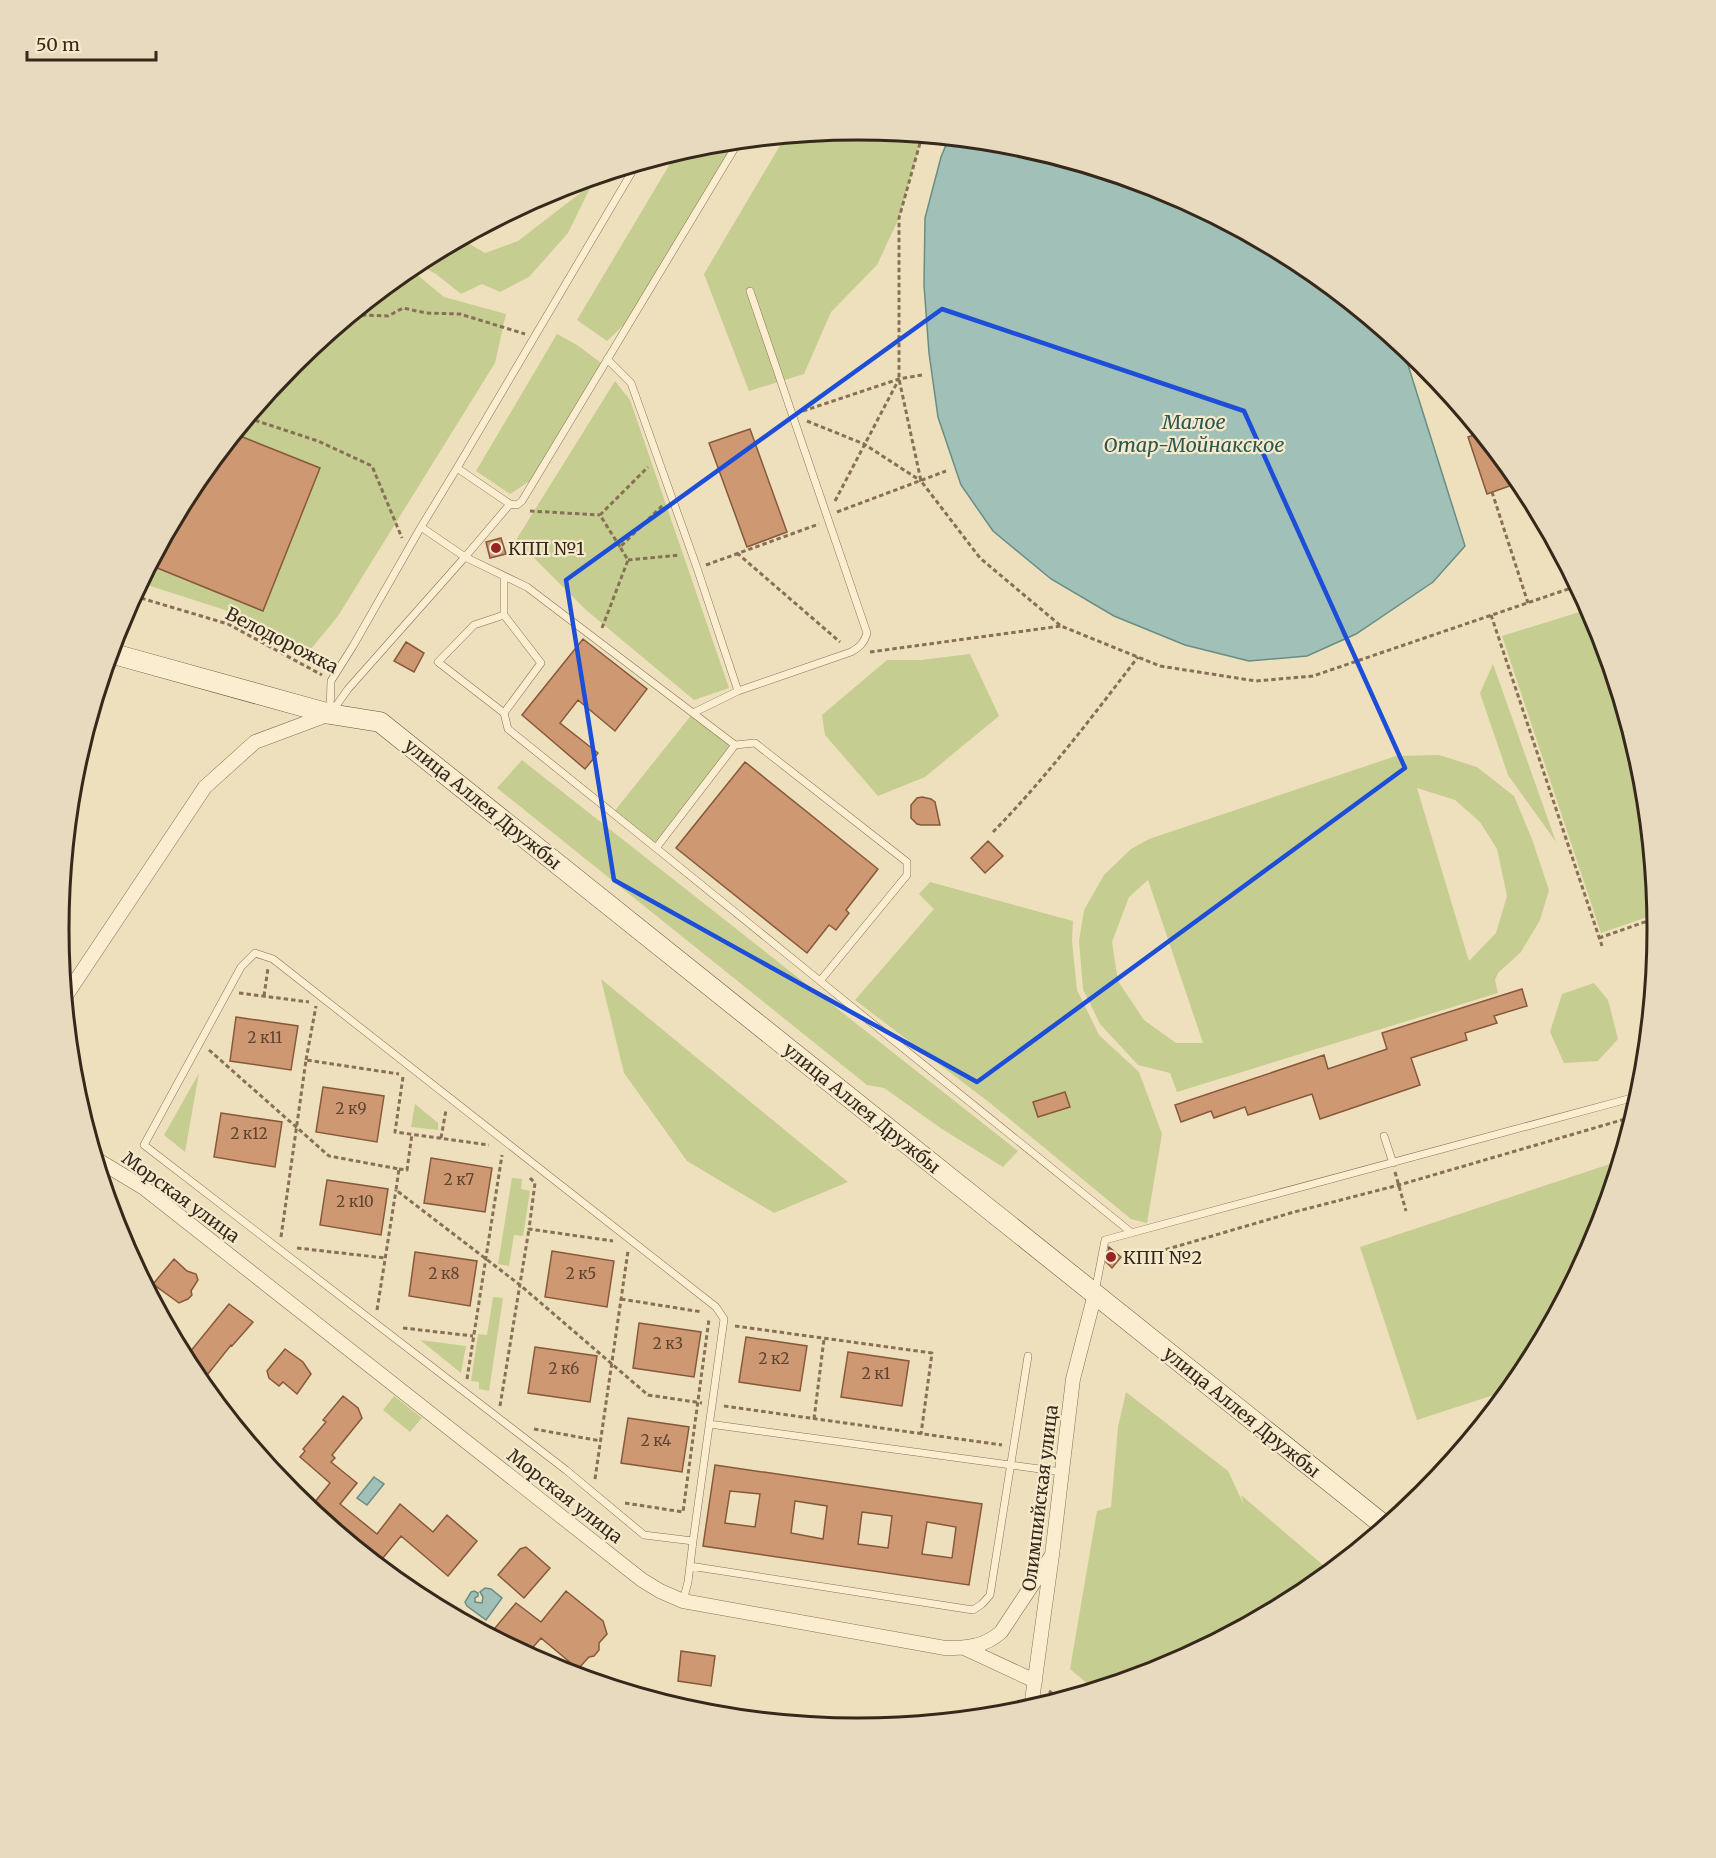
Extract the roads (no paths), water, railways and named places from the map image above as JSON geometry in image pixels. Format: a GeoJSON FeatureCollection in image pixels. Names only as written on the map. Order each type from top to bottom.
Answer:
{"type":"FeatureCollection","features":[{"type":"Feature","properties":{"kind":"main road","name":"улица Аллея Дружбы"},"geometry":{"type":"LineString","coordinates":[[118,655],[330,714],[380,722],[1379,1521]]}},
{"type":"Feature","properties":{"kind":"street"},"geometry":{"type":"LineString","coordinates":[[72,987],[205,787],[255,742],[330,714]]}},
{"type":"Feature","properties":{"kind":"street","name":"Морская улица"},"geometry":{"type":"LineString","coordinates":[[106,1165],[144,1188],[642,1580],[660,1591],[683,1600],[945,1648],[964,1648],[991,1641],[1001,1632],[1052,1555]]}},
{"type":"Feature","properties":{"kind":"street","name":"Олимпийская улица"},"geometry":{"type":"LineString","coordinates":[[1033,1698],[1073,1379],[1095,1294]]}},
{"type":"Feature","properties":{"kind":"street"},"geometry":{"type":"LineString","coordinates":[[964,1648],[1035,1682]]}},
{"type":"Feature","properties":{"kind":"lane"},"geometry":{"type":"LineString","coordinates":[[457,468],[510,504],[517,505],[522,501],[733,150]]}},
{"type":"Feature","properties":{"kind":"lane"},"geometry":{"type":"LineString","coordinates":[[330,714],[331,681],[631,174]]}},
{"type":"Feature","properties":{"kind":"lane"},"geometry":{"type":"LineString","coordinates":[[693,713],[738,691],[851,652],[860,647],[867,633],[750,291]]}},
{"type":"Feature","properties":{"kind":"lane"},"geometry":{"type":"LineString","coordinates":[[607,359],[631,383],[738,691]]}},
{"type":"Feature","properties":{"kind":"lane"},"geometry":{"type":"LineString","coordinates":[[330,714],[348,689],[510,504]]}},
{"type":"Feature","properties":{"kind":"lane"},"geometry":{"type":"LineString","coordinates":[[421,527],[465,557],[527,587],[735,745],[755,743],[907,862],[907,875],[820,981]]}},
{"type":"Feature","properties":{"kind":"lane"},"geometry":{"type":"LineString","coordinates":[[504,576],[504,615],[541,663],[504,713]]}},
{"type":"Feature","properties":{"kind":"lane"},"geometry":{"type":"LineString","coordinates":[[504,615],[474,625],[438,662],[504,713],[508,729],[1132,1233]]}},
{"type":"Feature","properties":{"kind":"lane"},"geometry":{"type":"LineString","coordinates":[[656,848],[735,745]]}},
{"type":"Feature","properties":{"kind":"lane"},"geometry":{"type":"LineString","coordinates":[[683,1600],[690,1566],[724,1319],[716,1307],[273,959],[255,954],[241,967],[144,1145],[594,1493],[644,1535],[693,1541]]}},
{"type":"Feature","properties":{"kind":"lane"},"geometry":{"type":"LineString","coordinates":[[1095,1294],[1105,1240],[1628,1099]]}},
{"type":"Feature","properties":{"kind":"lane"},"geometry":{"type":"LineString","coordinates":[[1384,1136],[1393,1163]]}},
{"type":"Feature","properties":{"kind":"lane"},"geometry":{"type":"LineString","coordinates":[[690,1566],[973,1610],[990,1595],[1028,1356]]}},
{"type":"Feature","properties":{"kind":"lane"},"geometry":{"type":"LineString","coordinates":[[709,1424],[1062,1472]]}},
{"type":"Feature","properties":{"kind":"water","name":"Малое Отар-Мойнакское"},"geometry":{"type":"Polygon","coordinates":[[[946,146],[961,147],[1012,155],[1112,182],[1207,221],[1296,273],[1338,303],[1407,363],[1465,546],[1433,582],[1356,634],[1307,656],[1249,661],[1185,645],[1114,616],[1051,579],[993,531],[961,485],[938,417],[929,353],[924,285],[925,218],[946,146]]]}},
{"type":"Feature","properties":{"kind":"water"},"geometry":{"type":"Polygon","coordinates":[[[374,1477],[384,1484],[367,1505],[357,1498],[374,1477]]]}},
{"type":"Feature","properties":{"kind":"water"},"geometry":{"type":"Polygon","coordinates":[[[485,1588],[491,1589],[502,1598],[486,1620],[465,1602],[474,1591],[478,1593],[475,1602],[482,1603],[483,1597],[480,1592],[485,1588]]]}},
{"type":"Feature","properties":{"kind":"place","name":"КПП №1"},"geometry":{"type":"Point","coordinates":[496,548]}},
{"type":"Feature","properties":{"kind":"place","name":"КПП №2"},"geometry":{"type":"Point","coordinates":[1111,1257]}}]}
